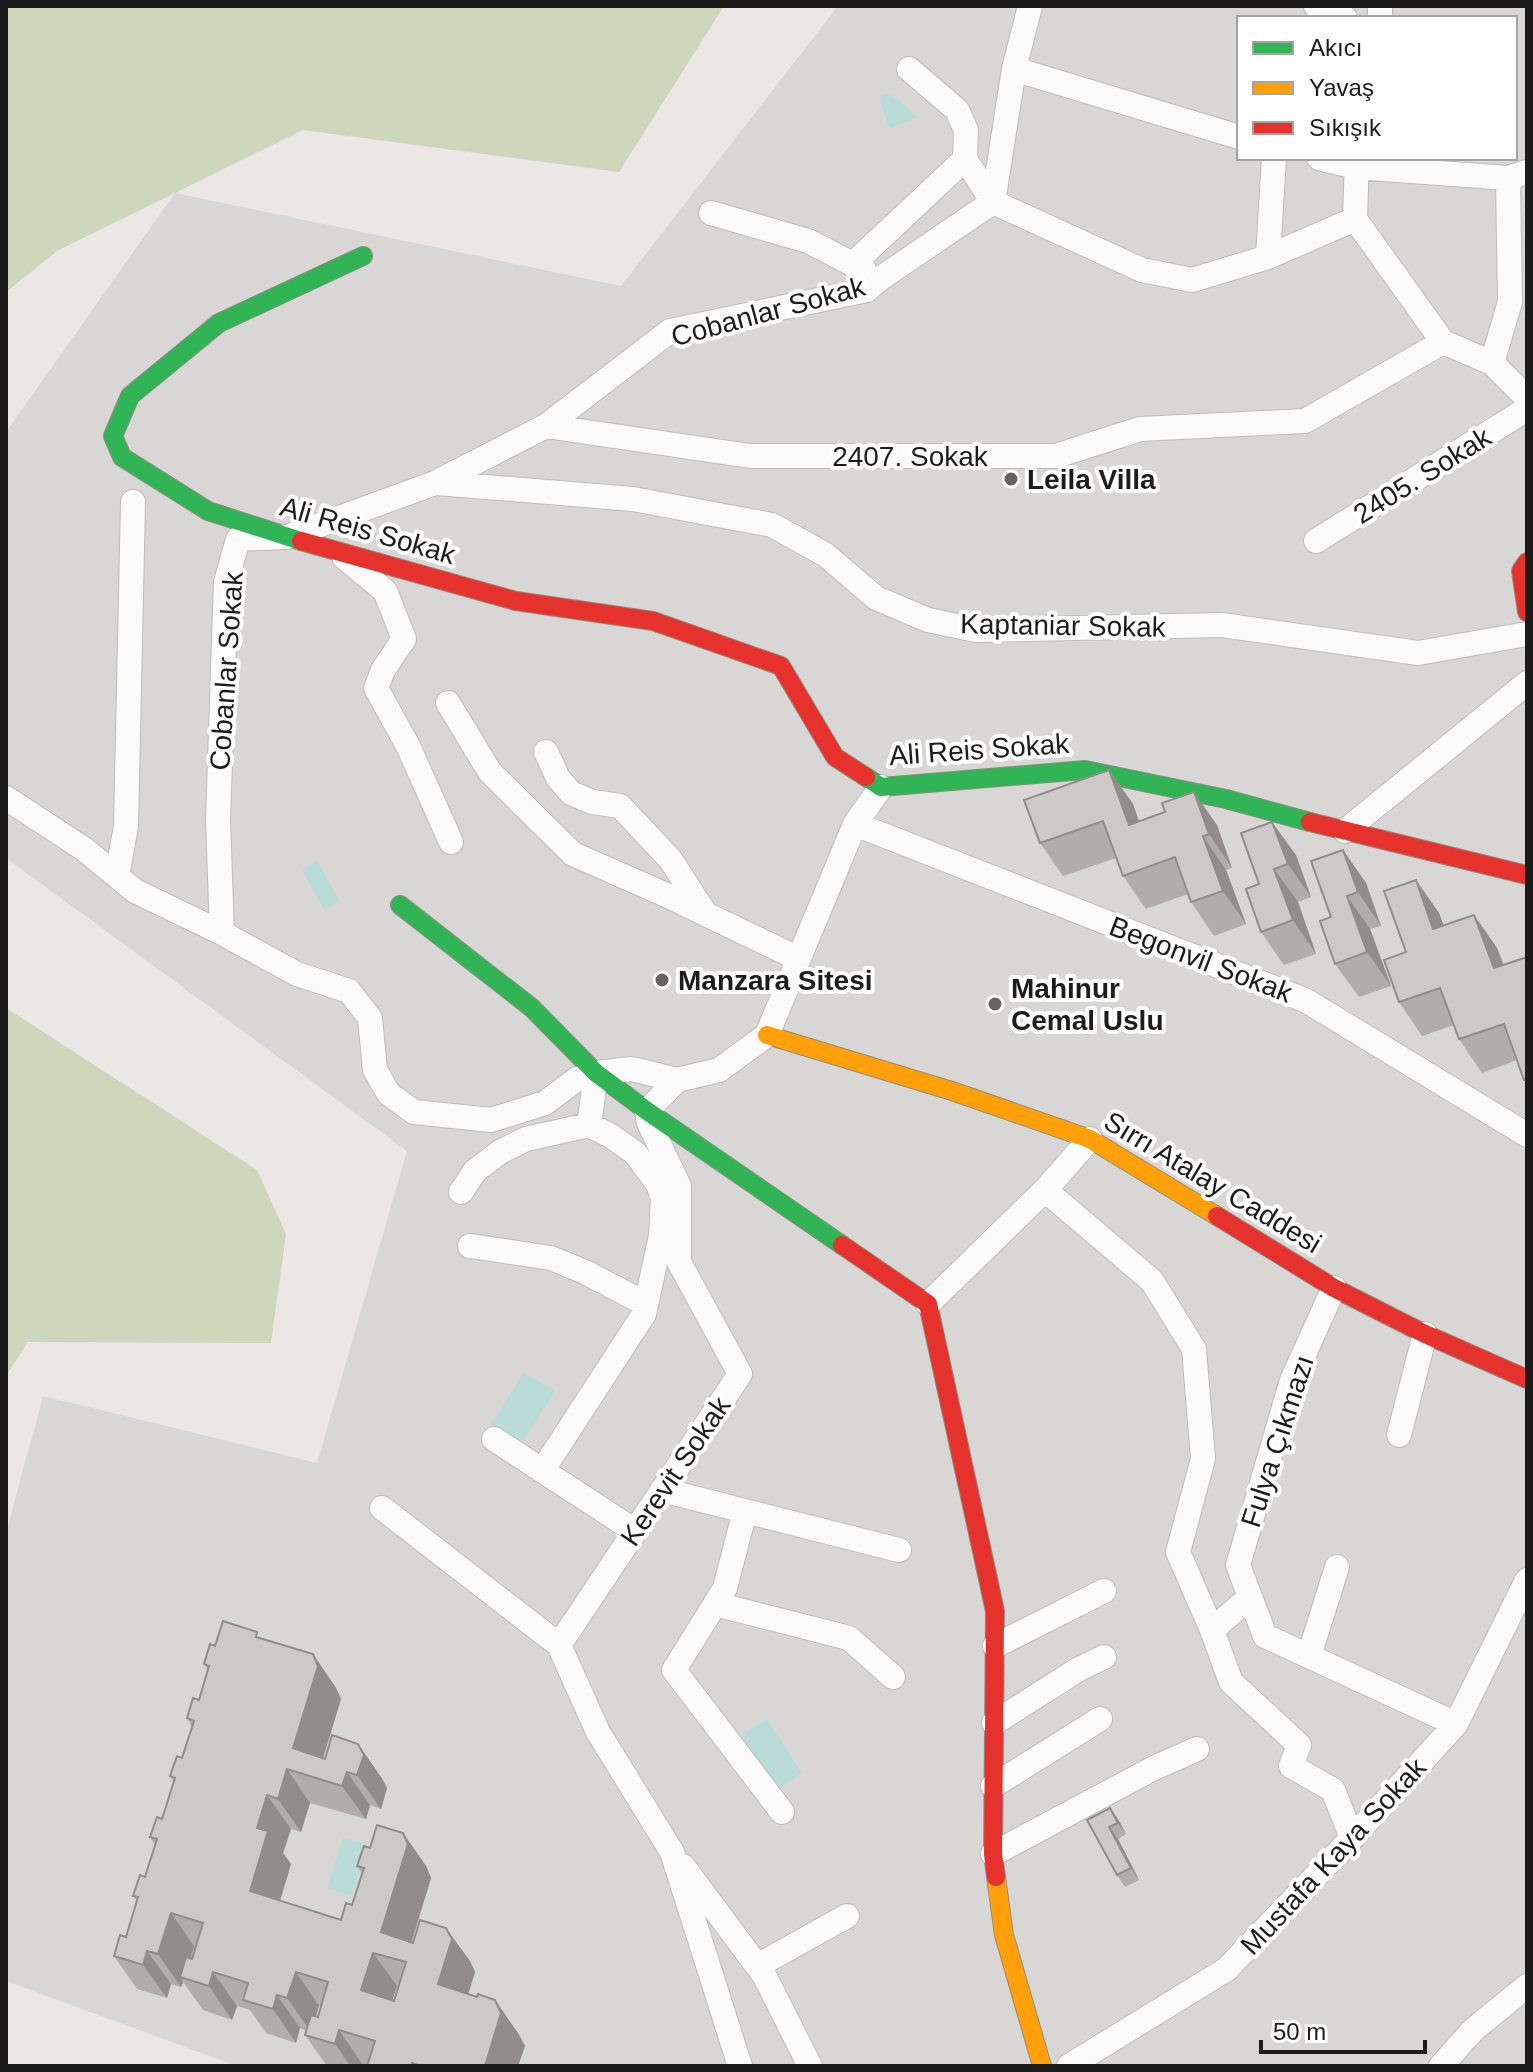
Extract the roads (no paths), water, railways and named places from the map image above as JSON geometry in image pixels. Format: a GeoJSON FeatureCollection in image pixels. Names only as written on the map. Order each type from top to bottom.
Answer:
{"type":"FeatureCollection","features":[{"type":"Feature","properties":{"kind":"street"},"geometry":{"type":"LineString","coordinates":[[993,202],[1014,69],[1030,6]]}},
{"type":"Feature","properties":{"kind":"street"},"geometry":{"type":"LineString","coordinates":[[1316,6],[1340,16]]}},
{"type":"Feature","properties":{"kind":"street"},"geometry":{"type":"LineString","coordinates":[[909,69],[957,110],[966,130],[965,159],[993,202],[1142,270],[1192,280],[1268,257],[1355,219]]}},
{"type":"Feature","properties":{"kind":"street"},"geometry":{"type":"LineString","coordinates":[[1014,69],[1237,136]]}},
{"type":"Feature","properties":{"kind":"street"},"geometry":{"type":"LineString","coordinates":[[853,264],[965,159]]}},
{"type":"Feature","properties":{"kind":"street"},"geometry":{"type":"LineString","coordinates":[[1268,257],[1274,160]]}},
{"type":"Feature","properties":{"kind":"street"},"geometry":{"type":"LineString","coordinates":[[1492,363],[1510,302],[1518,175],[1357,162],[1355,219],[1443,342],[1492,363],[1527,398]]}},
{"type":"Feature","properties":{"kind":"street","name":"Cobanlar Sokak"},"geometry":{"type":"LineString","coordinates":[[222,933],[218,820],[226,582],[238,539],[287,537],[435,483],[546,426],[670,331],[867,290],[993,202]]}},
{"type":"Feature","properties":{"kind":"street"},"geometry":{"type":"LineString","coordinates":[[711,213],[808,241],[881,278]]}},
{"type":"Feature","properties":{"kind":"street","name":"Ali Reis Sokak"},"geometry":{"type":"LineString","coordinates":[[363,256],[219,323],[130,396],[113,436],[122,457],[208,511],[287,537],[516,601],[653,621],[781,666],[835,757],[881,787],[1085,770],[1226,799],[1523,876]]}},
{"type":"Feature","properties":{"kind":"street","name":"2407. Sokak"},"geometry":{"type":"LineString","coordinates":[[546,426],[750,456],[1056,456],[1140,429],[1305,421],[1443,342]]}},
{"type":"Feature","properties":{"kind":"street","name":"2405. Sokak"},"geometry":{"type":"LineString","coordinates":[[1316,541],[1527,409]]}},
{"type":"Feature","properties":{"kind":"street","name":"Kaptaniar Sokak"},"geometry":{"type":"LineString","coordinates":[[435,483],[633,499],[772,525],[826,555],[876,598],[928,620],[976,630],[1222,625],[1418,653],[1527,634]]}},
{"type":"Feature","properties":{"kind":"street"},"geometry":{"type":"LineString","coordinates":[[117,876],[126,826],[133,502]]}},
{"type":"Feature","properties":{"kind":"street"},"geometry":{"type":"LineString","coordinates":[[336,551],[385,591],[396,615],[404,639],[383,670],[376,688],[408,746],[451,842]]}},
{"type":"Feature","properties":{"kind":"street"},"geometry":{"type":"LineString","coordinates":[[1527,562],[1521,571],[1527,612]]}},
{"type":"Feature","properties":{"kind":"street"},"geometry":{"type":"LineString","coordinates":[[1345,831],[1527,683]]}},
{"type":"Feature","properties":{"kind":"street"},"geometry":{"type":"LineString","coordinates":[[448,703],[490,772],[573,854],[799,959]]}},
{"type":"Feature","properties":{"kind":"street"},"geometry":{"type":"LineString","coordinates":[[546,752],[558,778],[571,793],[592,802],[620,806],[670,859],[707,915]]}},
{"type":"Feature","properties":{"kind":"street"},"geometry":{"type":"LineString","coordinates":[[6,798],[84,849],[135,891],[297,974],[349,991],[370,1018],[375,1070],[389,1094],[414,1112],[491,1120],[545,1103],[577,1079],[596,1073],[632,1069],[677,1080],[719,1070],[767,1035],[855,824],[881,787]]}},
{"type":"Feature","properties":{"kind":"street","name":"Begonvil Sokak"},"geometry":{"type":"LineString","coordinates":[[855,824],[1305,1000],[1527,1135]]}},
{"type":"Feature","properties":{"kind":"street"},"geometry":{"type":"LineString","coordinates":[[400,905],[532,1008],[596,1073],[928,1304],[995,1611],[993,1854],[1004,1935],[1042,2066]]}},
{"type":"Feature","properties":{"kind":"street","name":"Sırrı Atalay Caddesi"},"geometry":{"type":"LineString","coordinates":[[767,1035],[952,1091],[1090,1139],[1334,1288],[1425,1334],[1527,1379]]}},
{"type":"Feature","properties":{"kind":"street"},"geometry":{"type":"LineString","coordinates":[[589,1125],[596,1073]]}},
{"type":"Feature","properties":{"kind":"street"},"geometry":{"type":"LineString","coordinates":[[647,1111],[677,1080]]}},
{"type":"Feature","properties":{"kind":"street","name":"Kerevit Sokak"},"geometry":{"type":"LineString","coordinates":[[559,1645],[740,1374],[679,1262],[679,1186],[649,1123],[647,1111]]}},
{"type":"Feature","properties":{"kind":"street"},"geometry":{"type":"LineString","coordinates":[[461,1192],[475,1171],[500,1152],[526,1139],[589,1125],[635,1153],[658,1184],[663,1199],[661,1236],[644,1314],[542,1471]]}},
{"type":"Feature","properties":{"kind":"street"},"geometry":{"type":"LineString","coordinates":[[928,1304],[1045,1190],[1090,1139]]}},
{"type":"Feature","properties":{"kind":"street"},"geometry":{"type":"LineString","coordinates":[[1045,1190],[1152,1281],[1194,1349],[1203,1459],[1178,1552],[1231,1682],[1299,1745],[1291,1766],[1333,1790],[1352,1838]]}},
{"type":"Feature","properties":{"kind":"street"},"geometry":{"type":"LineString","coordinates":[[470,1246],[551,1258],[646,1304]]}},
{"type":"Feature","properties":{"kind":"street","name":"Fulya Çıkmazı"},"geometry":{"type":"LineString","coordinates":[[1334,1288],[1292,1380],[1238,1565],[1265,1636],[1456,1724]]}},
{"type":"Feature","properties":{"kind":"street"},"geometry":{"type":"LineString","coordinates":[[1399,1435],[1425,1334]]}},
{"type":"Feature","properties":{"kind":"street"},"geometry":{"type":"LineString","coordinates":[[494,1439],[635,1531]]}},
{"type":"Feature","properties":{"kind":"street"},"geometry":{"type":"LineString","coordinates":[[662,1490],[899,1550]]}},
{"type":"Feature","properties":{"kind":"street"},"geometry":{"type":"LineString","coordinates":[[382,1508],[559,1645],[598,1732],[672,1852],[764,1975],[810,2066]]}},
{"type":"Feature","properties":{"kind":"street"},"geometry":{"type":"LineString","coordinates":[[745,1511],[725,1588],[674,1670],[782,1812]]}},
{"type":"Feature","properties":{"kind":"street"},"geometry":{"type":"LineString","coordinates":[[1309,1656],[1337,1567]]}},
{"type":"Feature","properties":{"kind":"street","name":"Mustafa Kaya Sokak"},"geometry":{"type":"LineString","coordinates":[[1069,2066],[1227,1969],[1352,1838],[1456,1724],[1527,1580]]}},
{"type":"Feature","properties":{"kind":"street"},"geometry":{"type":"LineString","coordinates":[[995,1646],[1104,1591]]}},
{"type":"Feature","properties":{"kind":"street"},"geometry":{"type":"LineString","coordinates":[[1212,1630],[1250,1597]]}},
{"type":"Feature","properties":{"kind":"street"},"geometry":{"type":"LineString","coordinates":[[715,1604],[849,1638],[893,1677]]}},
{"type":"Feature","properties":{"kind":"street"},"geometry":{"type":"LineString","coordinates":[[994,1723],[1079,1669],[1104,1657]]}},
{"type":"Feature","properties":{"kind":"street"},"geometry":{"type":"LineString","coordinates":[[993,1786],[1100,1719]]}},
{"type":"Feature","properties":{"kind":"street"},"geometry":{"type":"LineString","coordinates":[[993,1854],[1154,1768],[1197,1749]]}},
{"type":"Feature","properties":{"kind":"street"},"geometry":{"type":"LineString","coordinates":[[672,1852],[740,2066]]}},
{"type":"Feature","properties":{"kind":"street"},"geometry":{"type":"LineString","coordinates":[[757,1966],[847,1916]]}},
{"type":"Feature","properties":{"kind":"street"},"geometry":{"type":"LineString","coordinates":[[1441,2066],[1473,2030],[1527,1986]]}},
{"type":"Feature","properties":{"kind":"water"},"geometry":{"type":"Polygon","coordinates":[[[886,93],[917,117],[889,129],[879,98],[886,93]]]}},
{"type":"Feature","properties":{"kind":"water"},"geometry":{"type":"Polygon","coordinates":[[[317,861],[340,901],[324,910],[302,870],[317,861]]]}},
{"type":"Feature","properties":{"kind":"water"},"geometry":{"type":"Polygon","coordinates":[[[524,1372],[555,1391],[522,1443],[491,1424],[524,1372]]]}},
{"type":"Feature","properties":{"kind":"water"},"geometry":{"type":"Polygon","coordinates":[[[767,1719],[802,1773],[777,1790],[741,1735],[767,1719]]]}},
{"type":"Feature","properties":{"kind":"water"},"geometry":{"type":"Polygon","coordinates":[[[343,1838],[368,1845],[352,1896],[327,1888],[343,1838]]]}},
{"type":"Feature","properties":{"kind":"place","name":"Leila Villa"},"geometry":{"type":"Point","coordinates":[1011,479]}},
{"type":"Feature","properties":{"kind":"place","name":"Manzara Sitesi"},"geometry":{"type":"Point","coordinates":[662,980]}},
{"type":"Feature","properties":{"kind":"place","name":"Mahinur Cemal Uslu"},"geometry":{"type":"Point","coordinates":[995,1004]}}]}
